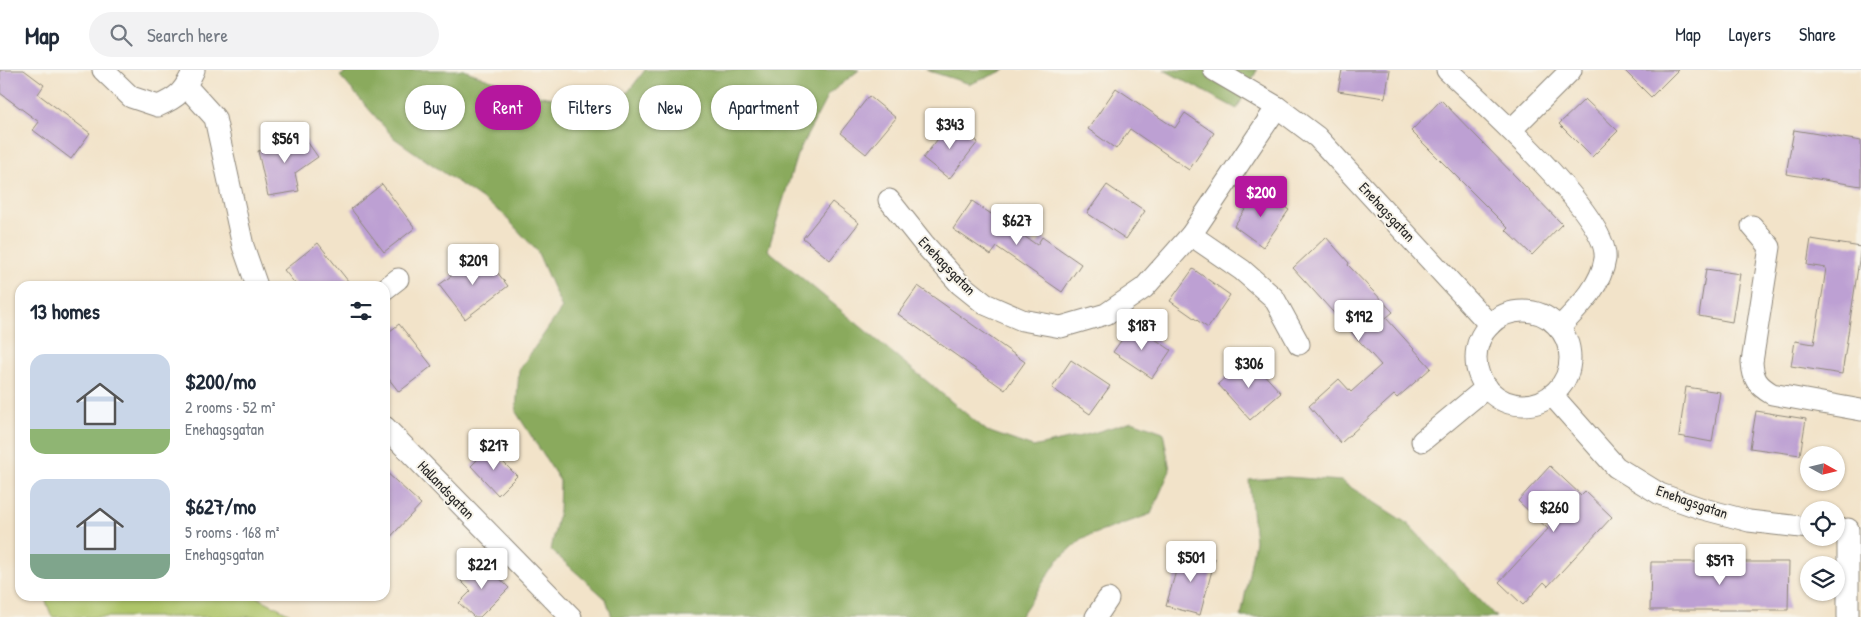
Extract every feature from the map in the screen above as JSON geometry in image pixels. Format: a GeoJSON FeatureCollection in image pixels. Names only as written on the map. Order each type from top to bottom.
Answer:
{"type":"FeatureCollection","features":[{"type":"Feature","properties":{"kind":"street"},"geometry":{"type":"LineString","coordinates":[[103,70],[131,97],[158,106],[176,98],[190,78],[215,118],[243,246],[255,281]]}},
{"type":"Feature","properties":{"kind":"street","name":"Enehagsgatan"},"geometry":{"type":"LineString","coordinates":[[1214,70],[1277,107],[1317,137],[1490,325]]}},
{"type":"Feature","properties":{"kind":"street"},"geometry":{"type":"LineString","coordinates":[[1447,70],[1511,130],[1580,205],[1602,239],[1605,258],[1594,288],[1559,328]]}},
{"type":"Feature","properties":{"kind":"street"},"geometry":{"type":"LineString","coordinates":[[1511,130],[1571,70]]}},
{"type":"Feature","properties":{"kind":"street","name":"Enehagsgatan"},"geometry":{"type":"LineString","coordinates":[[889,200],[960,284],[985,304],[1022,320],[1061,327],[1106,314],[1144,288],[1191,235],[1277,107]]}},
{"type":"Feature","properties":{"kind":"street"},"geometry":{"type":"LineString","coordinates":[[1752,226],[1770,247],[1752,362],[1753,378],[1762,388],[1772,394],[1861,410]]}},
{"type":"Feature","properties":{"kind":"street"},"geometry":{"type":"LineString","coordinates":[[1191,235],[1242,270],[1274,298],[1298,344]]}},
{"type":"Feature","properties":{"kind":"street"},"geometry":{"type":"LineString","coordinates":[[1530,311],[1546,317],[1559,328],[1568,343],[1570,359],[1563,383],[1552,396],[1539,402],[1518,405],[1504,401],[1487,387],[1478,372],[1476,356],[1480,339],[1490,325],[1504,315],[1530,311]]}},
{"type":"Feature","properties":{"kind":"street"},"geometry":{"type":"LineString","coordinates":[[1422,441],[1487,387]]}},
{"type":"Feature","properties":{"kind":"street","name":"Enehagsgatan"},"geometry":{"type":"LineString","coordinates":[[1552,396],[1616,467],[1660,494],[1700,508],[1749,521],[1800,527]]}},
{"type":"Feature","properties":{"kind":"street","name":"Hallandsgatan"},"geometry":{"type":"LineString","coordinates":[[390,432],[571,617]]}},
{"type":"Feature","properties":{"kind":"street"},"geometry":{"type":"LineString","coordinates":[[1848,529],[1848,617]]}},
{"type":"Feature","properties":{"kind":"street"},"geometry":{"type":"LineString","coordinates":[[1096,617],[1108,599]]}},
{"type":"Feature","properties":{"kind":"green space"},"geometry":{"type":"Polygon","coordinates":[[[351,70],[463,70],[506,85],[475,85],[475,130],[541,130],[541,96],[551,98],[551,130],[629,130],[629,91],[645,70],[859,70],[828,95],[817,116],[817,85],[711,85],[711,130],[810,130],[797,155],[768,250],[987,431],[1033,447],[1090,434],[1132,421],[1163,432],[1170,470],[1151,514],[1083,538],[1058,560],[1020,617],[612,617],[606,599],[551,550],[559,511],[560,481],[516,412],[519,370],[562,308],[537,251],[502,213],[394,138],[340,76],[351,70]]]}},
{"type":"Feature","properties":{"kind":"green space"},"geometry":{"type":"Polygon","coordinates":[[[926,70],[1005,70],[970,84],[926,70]]]}},
{"type":"Feature","properties":{"kind":"green space"},"geometry":{"type":"Polygon","coordinates":[[[1164,70],[1257,70],[1237,109],[1164,70]]]}},
{"type":"Feature","properties":{"kind":"green space"},"geometry":{"type":"Polygon","coordinates":[[[1287,477],[1341,481],[1408,524],[1496,617],[1241,617],[1255,541],[1249,480],[1287,477]]]}},
{"type":"Feature","properties":{"kind":"green space"},"geometry":{"type":"Polygon","coordinates":[[[46,601],[265,601],[296,617],[52,617],[46,601]]]}},
{"type":"Feature","properties":{"kind":"building"},"geometry":{"type":"Polygon","coordinates":[[[0,70],[24,70],[44,85],[38,94],[90,133],[71,159],[33,130],[39,122],[0,93],[0,70]]]}},
{"type":"Feature","properties":{"kind":"building"},"geometry":{"type":"Polygon","coordinates":[[[1342,70],[1390,70],[1385,98],[1338,91],[1342,70]]]}},
{"type":"Feature","properties":{"kind":"building"},"geometry":{"type":"Polygon","coordinates":[[[1624,70],[1678,70],[1651,97],[1624,70]]]}},
{"type":"Feature","properties":{"kind":"building"},"geometry":{"type":"Polygon","coordinates":[[[1116,88],[1175,128],[1185,113],[1214,133],[1189,170],[1130,129],[1116,149],[1088,129],[1116,88]]]}},
{"type":"Feature","properties":{"kind":"building"},"geometry":{"type":"Polygon","coordinates":[[[869,96],[896,118],[866,154],[840,133],[869,96]]]}},
{"type":"Feature","properties":{"kind":"building"},"geometry":{"type":"Polygon","coordinates":[[[1585,99],[1618,131],[1592,157],[1559,124],[1585,99]]]}},
{"type":"Feature","properties":{"kind":"building"},"geometry":{"type":"Polygon","coordinates":[[[1441,100],[1562,224],[1532,255],[1506,230],[1508,228],[1411,131],[1441,100]]]}},
{"type":"Feature","properties":{"kind":"building"},"geometry":{"type":"Polygon","coordinates":[[[952,121],[978,142],[949,179],[923,158],[952,121]]]}},
{"type":"Feature","properties":{"kind":"building"},"geometry":{"type":"Polygon","coordinates":[[[299,130],[318,157],[295,173],[299,191],[268,196],[258,151],[276,146],[299,130]]]}},
{"type":"Feature","properties":{"kind":"building"},"geometry":{"type":"Polygon","coordinates":[[[1794,130],[1861,141],[1861,186],[1786,174],[1794,130]]]}},
{"type":"Feature","properties":{"kind":"building"},"geometry":{"type":"Polygon","coordinates":[[[382,184],[415,228],[384,252],[351,209],[382,184]]]}},
{"type":"Feature","properties":{"kind":"building"},"geometry":{"type":"Polygon","coordinates":[[[1107,185],[1145,211],[1126,239],[1087,213],[1107,185]]]}},
{"type":"Feature","properties":{"kind":"building"},"geometry":{"type":"Polygon","coordinates":[[[1259,189],[1289,210],[1263,247],[1234,226],[1259,189]]]}},
{"type":"Feature","properties":{"kind":"building"},"geometry":{"type":"Polygon","coordinates":[[[972,201],[1037,245],[1042,237],[1081,264],[1062,292],[997,247],[991,255],[953,229],[972,201]]]}},
{"type":"Feature","properties":{"kind":"building"},"geometry":{"type":"Polygon","coordinates":[[[832,202],[859,223],[830,260],[803,238],[832,202]]]}},
{"type":"Feature","properties":{"kind":"building"},"geometry":{"type":"Polygon","coordinates":[[[1326,237],[1349,263],[1348,265],[1393,312],[1386,318],[1431,368],[1397,398],[1394,395],[1341,443],[1309,406],[1339,379],[1351,392],[1381,365],[1293,268],[1326,237]]]}},
{"type":"Feature","properties":{"kind":"building"},"geometry":{"type":"Polygon","coordinates":[[[1811,239],[1861,247],[1842,374],[1791,366],[1795,341],[1814,344],[1823,289],[1826,268],[1807,265],[1811,239]]]}},
{"type":"Feature","properties":{"kind":"building"},"geometry":{"type":"Polygon","coordinates":[[[318,243],[348,281],[293,281],[284,270],[318,243]]]}},
{"type":"Feature","properties":{"kind":"building"},"geometry":{"type":"Polygon","coordinates":[[[482,253],[508,286],[465,319],[439,285],[482,253]]]}},
{"type":"Feature","properties":{"kind":"building"},"geometry":{"type":"Polygon","coordinates":[[[1193,269],[1230,295],[1208,328],[1170,301],[1193,269]]]}},
{"type":"Feature","properties":{"kind":"building"},"geometry":{"type":"Polygon","coordinates":[[[1706,269],[1740,274],[1732,322],[1699,316],[1706,269]]]}},
{"type":"Feature","properties":{"kind":"building"},"geometry":{"type":"Polygon","coordinates":[[[918,286],[1025,362],[1005,390],[898,314],[918,286]]]}},
{"type":"Feature","properties":{"kind":"building"},"geometry":{"type":"Polygon","coordinates":[[[399,324],[432,366],[399,392],[390,380],[390,331],[399,324]]]}},
{"type":"Feature","properties":{"kind":"building"},"geometry":{"type":"Polygon","coordinates":[[[1133,324],[1171,350],[1152,378],[1113,352],[1133,324]]]}},
{"type":"Feature","properties":{"kind":"building"},"geometry":{"type":"Polygon","coordinates":[[[1248,357],[1281,393],[1250,420],[1218,384],[1248,357]]]}},
{"type":"Feature","properties":{"kind":"building"},"geometry":{"type":"Polygon","coordinates":[[[1071,360],[1110,386],[1090,414],[1052,388],[1071,360]]]}},
{"type":"Feature","properties":{"kind":"building"},"geometry":{"type":"Polygon","coordinates":[[[1686,387],[1720,392],[1712,442],[1679,436],[1686,387]]]}},
{"type":"Feature","properties":{"kind":"building"},"geometry":{"type":"Polygon","coordinates":[[[1756,411],[1806,419],[1800,455],[1750,448],[1756,411]]]}},
{"type":"Feature","properties":{"kind":"building"},"geometry":{"type":"Polygon","coordinates":[[[489,448],[517,476],[498,495],[471,466],[489,448]]]}},
{"type":"Feature","properties":{"kind":"building"},"geometry":{"type":"Polygon","coordinates":[[[1550,466],[1581,495],[1585,491],[1612,517],[1548,586],[1544,582],[1523,605],[1499,582],[1548,529],[1518,501],[1550,466]]]}},
{"type":"Feature","properties":{"kind":"building"},"geometry":{"type":"Polygon","coordinates":[[[390,476],[421,504],[390,538],[390,476]]]}},
{"type":"Feature","properties":{"kind":"building"},"geometry":{"type":"Polygon","coordinates":[[[1182,550],[1215,559],[1200,615],[1166,606],[1182,550]]]}},
{"type":"Feature","properties":{"kind":"building"},"geometry":{"type":"Polygon","coordinates":[[[482,560],[509,588],[480,617],[474,617],[459,603],[471,591],[461,581],[482,560]]]}},
{"type":"Feature","properties":{"kind":"building"},"geometry":{"type":"Polygon","coordinates":[[[1651,562],[1789,562],[1788,610],[1650,610],[1651,562]]]}}]}
